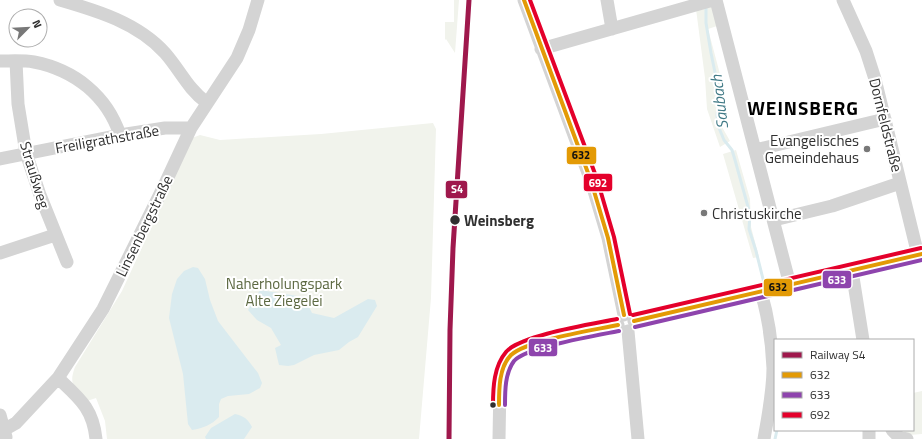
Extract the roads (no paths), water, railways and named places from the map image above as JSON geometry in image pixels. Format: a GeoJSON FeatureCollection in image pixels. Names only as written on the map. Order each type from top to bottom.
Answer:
{"type":"FeatureCollection","features":[{"type":"Feature","properties":{"kind":"street"},"geometry":{"type":"LineString","coordinates":[[60,0],[81,6],[120,21],[139,31],[154,42],[166,55],[190,87],[206,102]]}},
{"type":"Feature","properties":{"kind":"street","name":"Linsenbergstraße"},"geometry":{"type":"LineString","coordinates":[[4,434],[58,378],[103,309],[191,128],[206,102],[237,58],[249,30],[258,0]]}},
{"type":"Feature","properties":{"kind":"street"},"geometry":{"type":"LineString","coordinates":[[524,0],[591,180],[608,238],[626,323],[638,439]]}},
{"type":"Feature","properties":{"kind":"street"},"geometry":{"type":"LineString","coordinates":[[607,0],[612,29]]}},
{"type":"Feature","properties":{"kind":"street"},"geometry":{"type":"LineString","coordinates":[[542,49],[612,29],[678,5],[694,5],[713,0],[774,220],[790,285]]}},
{"type":"Feature","properties":{"kind":"street","name":"Dornfeldstraße"},"geometry":{"type":"LineString","coordinates":[[843,0],[866,51],[875,79],[900,183],[920,254]]}},
{"type":"Feature","properties":{"kind":"street"},"geometry":{"type":"LineString","coordinates":[[0,61],[33,62],[76,77],[98,95],[115,121],[120,135]]}},
{"type":"Feature","properties":{"kind":"street","name":"Straußweg"},"geometry":{"type":"LineString","coordinates":[[16,61],[18,104],[26,153],[55,234],[67,262]]}},
{"type":"Feature","properties":{"kind":"street"},"geometry":{"type":"LineString","coordinates":[[755,150],[885,120]]}},
{"type":"Feature","properties":{"kind":"street","name":"Freiligrathstraße"},"geometry":{"type":"LineString","coordinates":[[0,159],[120,135],[164,128],[191,128]]}},
{"type":"Feature","properties":{"kind":"street"},"geometry":{"type":"LineString","coordinates":[[774,220],[832,206],[900,183]]}},
{"type":"Feature","properties":{"kind":"street"},"geometry":{"type":"LineString","coordinates":[[0,253],[55,234]]}},
{"type":"Feature","properties":{"kind":"street"},"geometry":{"type":"LineString","coordinates":[[499,439],[500,382],[506,364],[512,354],[536,343],[852,271],[920,254]]}},
{"type":"Feature","properties":{"kind":"street"},"geometry":{"type":"LineString","coordinates":[[852,271],[863,339]]}},
{"type":"Feature","properties":{"kind":"street"},"geometry":{"type":"LineString","coordinates":[[762,291],[769,329],[773,370],[764,439]]}},
{"type":"Feature","properties":{"kind":"street"},"geometry":{"type":"LineString","coordinates":[[58,378],[84,403],[91,416],[96,439]]}},
{"type":"Feature","properties":{"kind":"street"},"geometry":{"type":"LineString","coordinates":[[0,415],[4,434]]}},
{"type":"Feature","properties":{"kind":"street"},"geometry":{"type":"LineString","coordinates":[[893,431],[899,437],[907,439]]}},
{"type":"Feature","properties":{"kind":"waterway","name":"Saubach"},"geometry":{"type":"LineString","coordinates":[[706,5],[706,23],[719,92],[717,116],[719,128],[724,140],[732,150],[735,160],[750,214],[749,229],[765,287]]}},
{"type":"Feature","properties":{"kind":"waterway","name":"Saubach"},"geometry":{"type":"LineString","coordinates":[[775,439],[777,431]]}},
{"type":"Feature","properties":{"kind":"rail line","name":"S4"},"geometry":{"type":"LineString","coordinates":[[449,439],[450,330],[453,248],[469,0]]}},
{"type":"Feature","properties":{"kind":"place","name":"Evangelisches Gemeindehaus"},"geometry":{"type":"Point","coordinates":[867,149]}},
{"type":"Feature","properties":{"kind":"place","name":"Christuskirche"},"geometry":{"type":"Point","coordinates":[704,213]}},
{"type":"Feature","properties":{"kind":"place","name":"Weinsberg"},"geometry":{"type":"Point","coordinates":[455,220]}},
{"type":"Feature","properties":{"kind":"district","name":"WEINSBERG"},"geometry":{"type":"Point","coordinates":[803,107]}},
{"type":"Feature","properties":{"kind":"park label","name":"Naherholungspark Alte Ziegelei"},"geometry":{"type":"Point","coordinates":[284,292]}}]}
